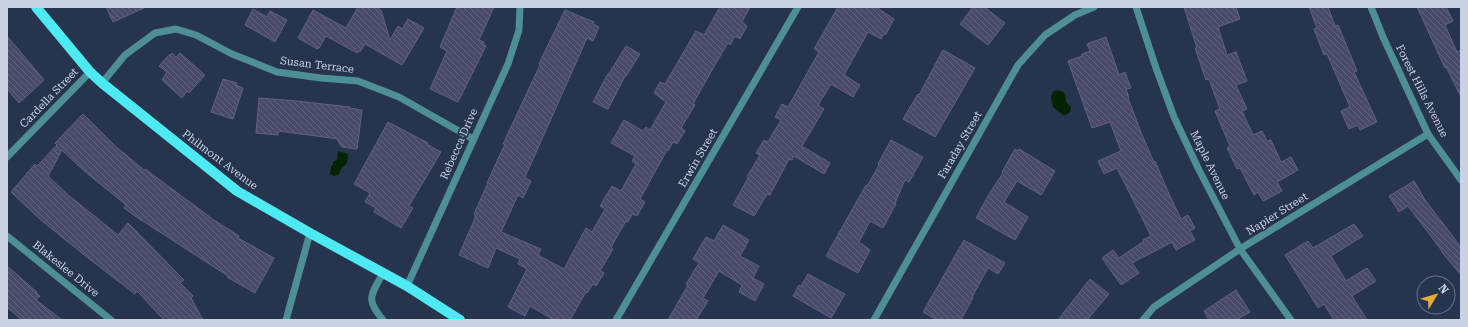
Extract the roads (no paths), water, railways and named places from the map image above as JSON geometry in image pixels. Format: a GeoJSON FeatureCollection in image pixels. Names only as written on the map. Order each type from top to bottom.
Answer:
{"type":"FeatureCollection","features":[{"type":"Feature","properties":{"kind":"main road","name":"Philmont Avenue"},"geometry":{"type":"LineString","coordinates":[[36,7],[90,72],[102,84],[236,191],[407,286],[460,320]]}},
{"type":"Feature","properties":{"kind":"street","name":"Rebecca Drive"},"geometry":{"type":"LineString","coordinates":[[407,286],[508,64],[519,30],[520,7]]}},
{"type":"Feature","properties":{"kind":"street","name":"Erwin Street"},"geometry":{"type":"LineString","coordinates":[[616,320],[798,7]]}},
{"type":"Feature","properties":{"kind":"street","name":"Faraday Street"},"geometry":{"type":"LineString","coordinates":[[874,320],[1018,65],[1045,35],[1075,15],[1094,7]]}},
{"type":"Feature","properties":{"kind":"street","name":"Maple Avenue"},"geometry":{"type":"LineString","coordinates":[[1136,7],[1174,117],[1200,170],[1240,250],[1291,320]]}},
{"type":"Feature","properties":{"kind":"street","name":"Forest Hills Avenue"},"geometry":{"type":"LineString","coordinates":[[1371,7],[1383,37],[1428,134],[1461,180]]}},
{"type":"Feature","properties":{"kind":"street","name":"Susan Terrace"},"geometry":{"type":"LineString","coordinates":[[102,84],[125,56],[155,33],[176,29],[196,34],[232,54],[277,72],[358,81],[399,97],[473,139]]}},
{"type":"Feature","properties":{"kind":"street","name":"Cardella Street"},"geometry":{"type":"LineString","coordinates":[[7,157],[90,72]]}},
{"type":"Feature","properties":{"kind":"street","name":"Napier Street"},"geometry":{"type":"LineString","coordinates":[[1143,320],[1154,308],[1240,250],[1428,134]]}},
{"type":"Feature","properties":{"kind":"street"},"geometry":{"type":"LineString","coordinates":[[286,320],[310,233]]}},
{"type":"Feature","properties":{"kind":"street","name":"Blakeslee Drive"},"geometry":{"type":"LineString","coordinates":[[7,236],[111,320]]}},
{"type":"Feature","properties":{"kind":"street"},"geometry":{"type":"LineString","coordinates":[[383,273],[371,297],[373,308],[383,320]]}}]}
